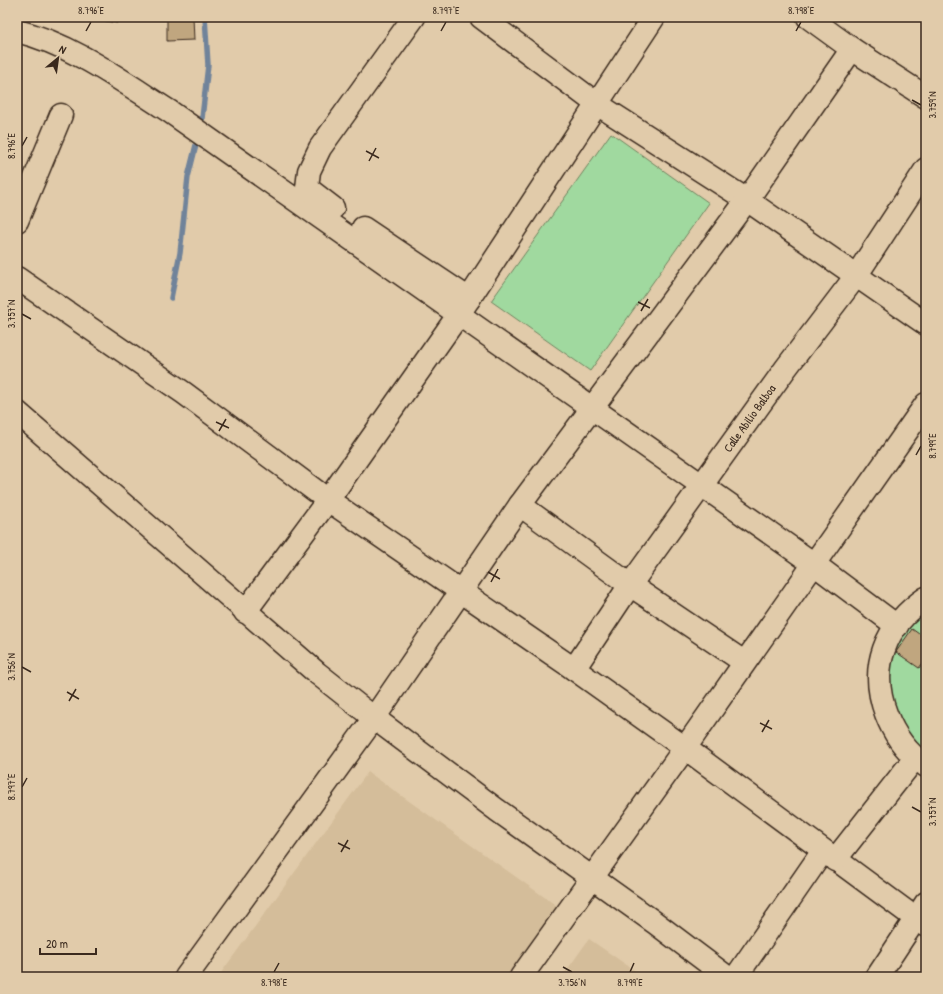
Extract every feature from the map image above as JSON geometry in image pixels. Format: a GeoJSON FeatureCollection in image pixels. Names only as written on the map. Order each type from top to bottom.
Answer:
{"type":"FeatureCollection","features":[{"type":"Feature","properties":{"kind":"street"},"geometry":{"type":"LineString","coordinates":[[414,17],[320,148],[309,171],[307,188],[464,307],[592,410],[814,564],[897,626]]}},
{"type":"Feature","properties":{"kind":"street"},"geometry":{"type":"LineString","coordinates":[[481,17],[597,104],[747,200],[926,324]]}},
{"type":"Feature","properties":{"kind":"street"},"geometry":{"type":"LineString","coordinates":[[245,612],[328,500],[464,307],[654,17]]}},
{"type":"Feature","properties":{"kind":"street"},"geometry":{"type":"LineString","coordinates":[[808,17],[852,49],[926,97]]}},
{"type":"Feature","properties":{"kind":"street"},"geometry":{"type":"LineString","coordinates":[[17,31],[58,45],[97,66],[170,111],[317,214],[464,307]]}},
{"type":"Feature","properties":{"kind":"street"},"geometry":{"type":"LineString","coordinates":[[186,977],[374,718],[462,592],[520,505],[747,200],[852,49]]}},
{"type":"Feature","properties":{"kind":"street"},"geometry":{"type":"LineString","coordinates":[[17,221],[61,115]]}},
{"type":"Feature","properties":{"kind":"street","name":"Calle Abilio Balboa"},"geometry":{"type":"LineString","coordinates":[[574,669],[630,585],[701,486],[786,368],[856,276],[926,169]]}},
{"type":"Feature","properties":{"kind":"street"},"geometry":{"type":"LineString","coordinates":[[17,278],[184,393],[328,500],[574,669],[685,748],[829,855],[922,916],[877,977]]}},
{"type":"Feature","properties":{"kind":"street"},"geometry":{"type":"LineString","coordinates":[[521,977],[685,748],[926,404]]}},
{"type":"Feature","properties":{"kind":"street"},"geometry":{"type":"LineString","coordinates":[[17,412],[124,504],[245,612],[374,718],[497,810],[727,977]]}},
{"type":"Feature","properties":{"kind":"street"},"geometry":{"type":"LineString","coordinates":[[520,505],[630,585],[744,662]]}},
{"type":"Feature","properties":{"kind":"street"},"geometry":{"type":"LineString","coordinates":[[736,977],[829,855],[920,762],[902,744],[892,728],[881,693],[881,658],[887,640],[897,626],[910,610],[926,598]]}},
{"type":"Feature","properties":{"kind":"shaded area"},"geometry":{"type":"Polygon","coordinates":[[[368,772],[557,906],[507,977],[218,977],[368,772]]]}},
{"type":"Feature","properties":{"kind":"shaded area"},"geometry":{"type":"Polygon","coordinates":[[[589,939],[644,977],[562,977],[589,939]]]}},
{"type":"Feature","properties":{"kind":"green space"},"geometry":{"type":"Polygon","coordinates":[[[611,133],[709,203],[590,371],[491,301],[611,133]]]}},
{"type":"Feature","properties":{"kind":"green space"},"geometry":{"type":"Polygon","coordinates":[[[926,607],[926,758],[903,733],[887,685],[894,644],[926,607]]]}},
{"type":"Feature","properties":{"kind":"building"},"geometry":{"type":"Polygon","coordinates":[[[84,17],[118,17],[117,23],[84,17]]]}},
{"type":"Feature","properties":{"kind":"building"},"geometry":{"type":"Polygon","coordinates":[[[167,17],[193,17],[194,40],[167,41],[167,17]]]}},
{"type":"Feature","properties":{"kind":"building"},"geometry":{"type":"Polygon","coordinates":[[[912,629],[926,639],[926,659],[919,668],[896,652],[912,629]]]}},
{"type":"Feature","properties":{"kind":"waterway"},"geometry":{"type":"LineString","coordinates":[[201,127],[208,65],[205,17]]}},
{"type":"Feature","properties":{"kind":"waterway"},"geometry":{"type":"LineString","coordinates":[[171,298],[180,253],[188,177],[198,137]]}}]}
